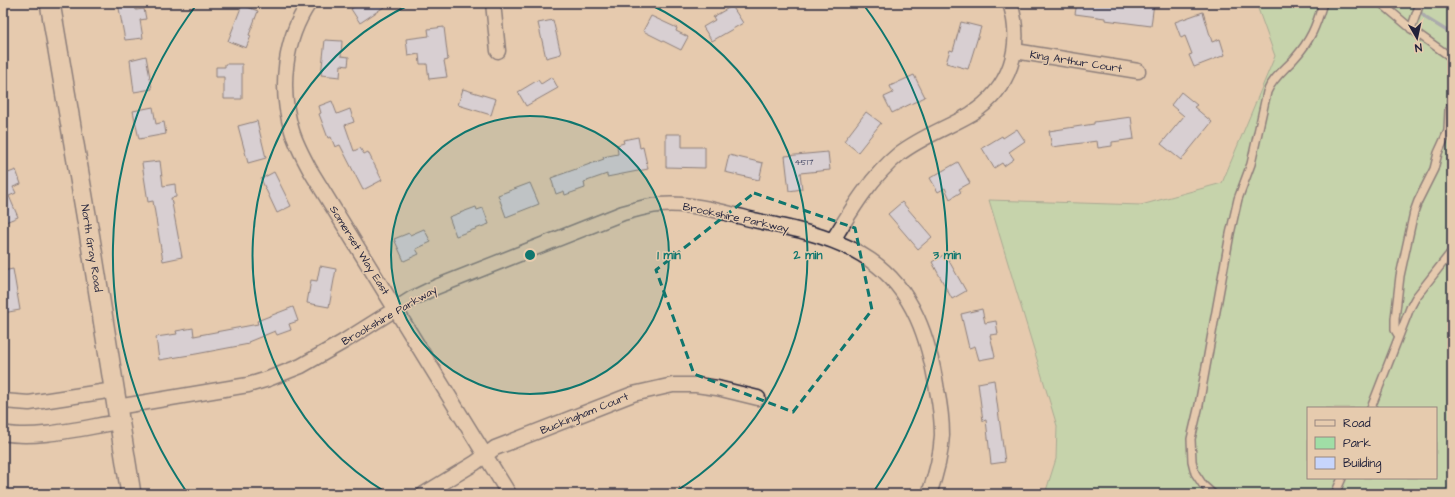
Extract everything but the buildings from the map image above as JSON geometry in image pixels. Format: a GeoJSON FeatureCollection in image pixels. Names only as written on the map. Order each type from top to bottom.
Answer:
{"type":"FeatureCollection","features":[{"type":"Feature","properties":{"kind":"street","name":"North Gray Road"},"geometry":{"type":"LineString","coordinates":[[50,3],[90,238],[131,494]]}},
{"type":"Feature","properties":{"kind":"street","name":"Somerset Way East"},"geometry":{"type":"LineString","coordinates":[[309,3],[294,33],[285,76],[285,102],[292,132],[310,170],[509,494]]}},
{"type":"Feature","properties":{"kind":"street"},"geometry":{"type":"LineString","coordinates":[[493,3],[498,51]]}},
{"type":"Feature","properties":{"kind":"street"},"geometry":{"type":"LineString","coordinates":[[833,240],[868,187],[889,163],[920,140],[960,120],[987,102],[994,94],[1011,65],[1015,51],[1016,35],[1010,3]]}},
{"type":"Feature","properties":{"kind":"street","name":"King Arthur Court"},"geometry":{"type":"LineString","coordinates":[[1015,51],[1138,71]]}},
{"type":"Feature","properties":{"kind":"street","name":"Brookshire Parkway"},"geometry":{"type":"LineString","coordinates":[[117,406],[248,385],[268,380],[319,356],[396,309],[436,287],[623,213],[647,206],[672,204],[704,208],[795,229],[833,240],[871,260],[891,278],[910,302],[922,328],[932,362],[941,417],[942,435],[936,472],[929,494]]}},
{"type":"Feature","properties":{"kind":"street","name":"Buckingham Court"},"geometry":{"type":"LineString","coordinates":[[424,494],[498,447],[633,394],[673,385],[705,385],[758,398]]}},
{"type":"Feature","properties":{"kind":"street"},"geometry":{"type":"LineString","coordinates":[[3,401],[28,404],[117,406]]}},
{"type":"Feature","properties":{"kind":"street"},"geometry":{"type":"LineString","coordinates":[[3,433],[21,435],[44,434],[117,406]]}},
{"type":"Feature","properties":{"kind":"lane"},"geometry":{"type":"LineString","coordinates":[[1213,494],[1203,485],[1195,473],[1192,461],[1191,439],[1199,405],[1231,227],[1238,199],[1251,164],[1266,92],[1312,36],[1323,3]]}},
{"type":"Feature","properties":{"kind":"lane"},"geometry":{"type":"LineString","coordinates":[[1381,3],[1452,58]]}},
{"type":"Feature","properties":{"kind":"lane"},"geometry":{"type":"LineString","coordinates":[[1411,25],[1420,3]]}},
{"type":"Feature","properties":{"kind":"lane"},"geometry":{"type":"LineString","coordinates":[[1398,335],[1395,319],[1400,276],[1414,212],[1434,169],[1438,153],[1448,131],[1449,110],[1452,100]]}},
{"type":"Feature","properties":{"kind":"lane"},"geometry":{"type":"LineString","coordinates":[[1371,407],[1398,335],[1410,308],[1452,251]]}},
{"type":"Feature","properties":{"kind":"lane"},"geometry":{"type":"LineString","coordinates":[[1335,494],[1342,479]]}},
{"type":"Feature","properties":{"kind":"highlighted area"},"geometry":{"type":"Polygon","coordinates":[[[754,193],[855,228],[872,310],[793,412],[694,374],[656,270],[754,193]]]}},
{"type":"Feature","properties":{"kind":"green space"},"geometry":{"type":"Polygon","coordinates":[[[1256,3],[1452,3],[1452,494],[1045,494],[1056,459],[1057,426],[989,200],[1141,205],[1222,183],[1275,56],[1256,3]]]}},
{"type":"Feature","properties":{"kind":"waterway"},"geometry":{"type":"LineString","coordinates":[[1411,3],[1426,18],[1452,34]]}}]}
